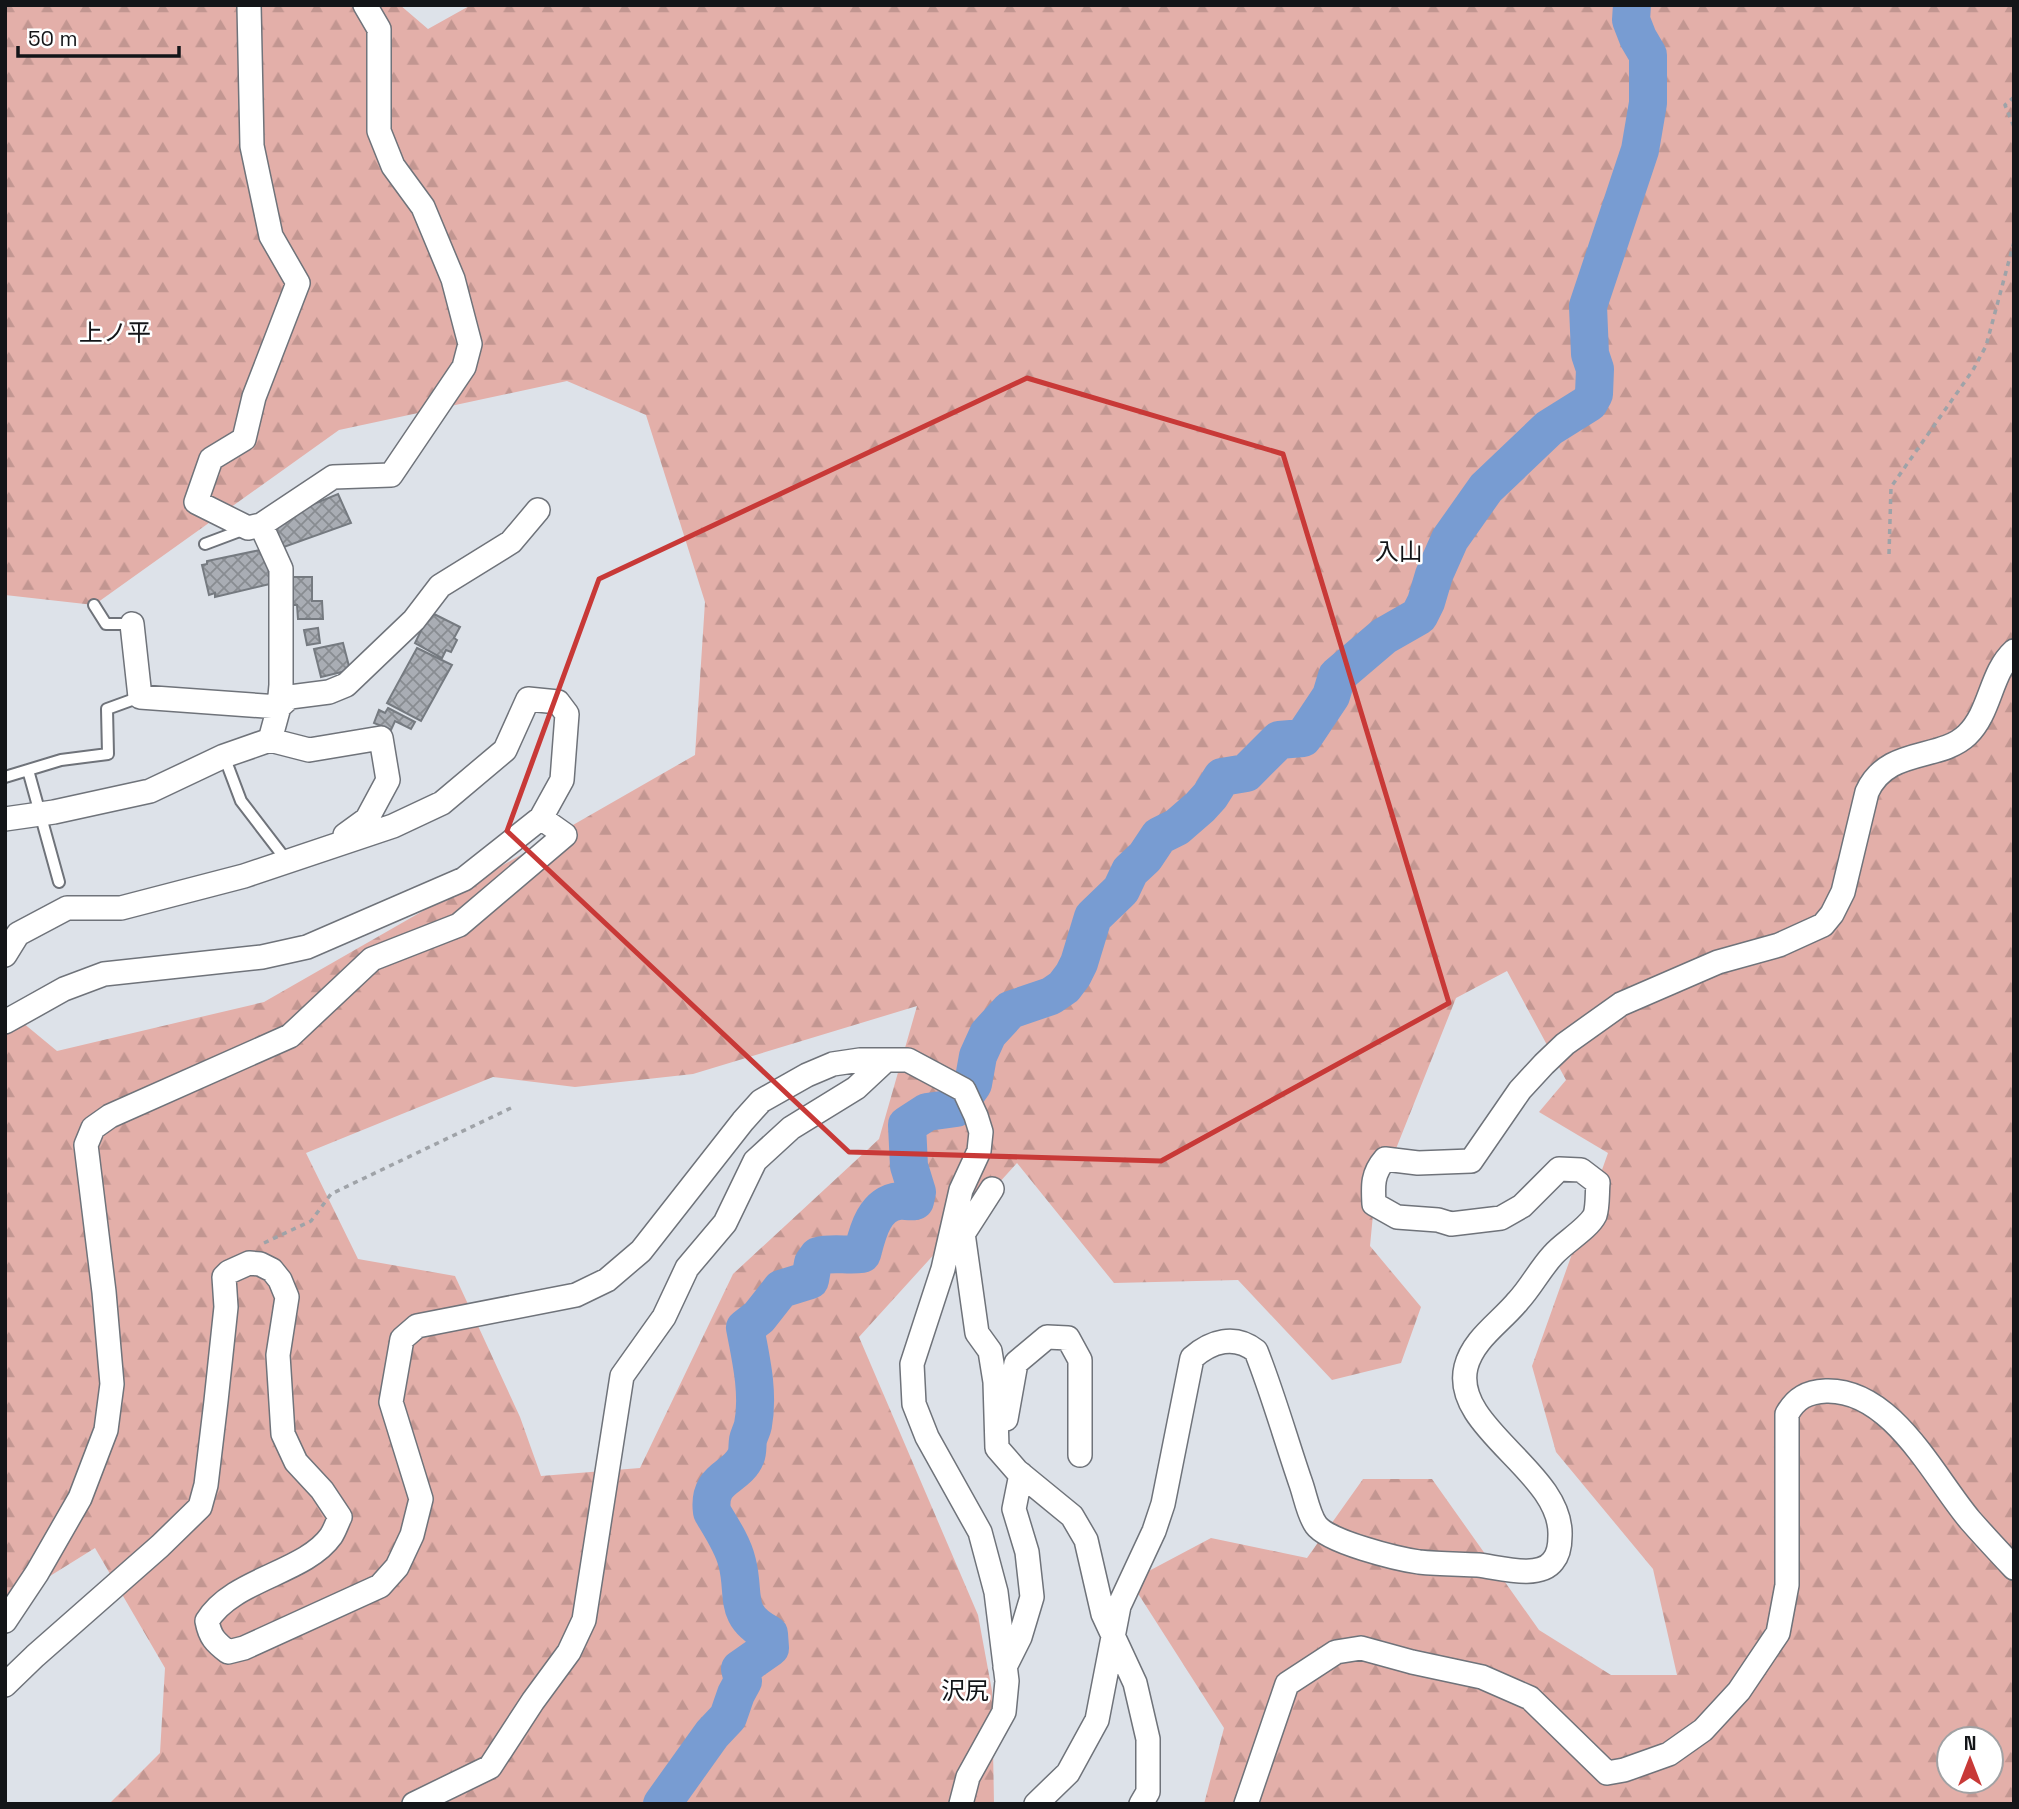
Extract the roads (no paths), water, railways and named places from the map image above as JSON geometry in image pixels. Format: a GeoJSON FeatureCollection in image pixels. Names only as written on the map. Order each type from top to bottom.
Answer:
{"type":"FeatureCollection","features":[{"type":"Feature","properties":{"kind":"street"},"geometry":{"type":"LineString","coordinates":[[249,5],[252,146],[271,236],[298,283],[254,397],[244,439],[211,459],[197,502],[254,527],[281,569],[279,707],[270,740]]}},
{"type":"Feature","properties":{"kind":"street"},"geometry":{"type":"LineString","coordinates":[[254,527],[333,477],[391,475],[464,367],[470,344],[453,279],[423,207],[393,166],[379,131],[379,29],[365,5]]}},
{"type":"Feature","properties":{"kind":"street"},"geometry":{"type":"LineString","coordinates":[[132,624],[141,697],[279,707],[290,697],[328,692],[346,685],[414,620],[440,586],[510,542],[538,510]]}},
{"type":"Feature","properties":{"kind":"street"},"geometry":{"type":"LineString","coordinates":[[1037,1804],[1068,1773],[1097,1720],[1119,1606],[1154,1531],[1163,1504],[1192,1358],[1204,1348],[1233,1341],[1246,1343],[1256,1351],[1311,1513],[1316,1525],[1324,1533],[1338,1540],[1418,1562],[1526,1571],[1545,1569],[1553,1562],[1560,1544],[1558,1515],[1550,1499],[1523,1464],[1486,1426],[1475,1410],[1468,1394],[1465,1368],[1481,1339],[1517,1303],[1553,1254],[1568,1243],[1595,1215],[1598,1183],[1581,1170],[1559,1169],[1522,1206],[1501,1218],[1451,1224],[1438,1220],[1397,1217],[1374,1204],[1373,1180],[1377,1168],[1385,1159],[1418,1163],[1471,1161],[1520,1090],[1544,1064],[1565,1044],[1621,1004],[1718,962],[1779,945],[1823,925],[1843,892],[1867,792],[1873,778],[1909,756],[1954,745],[1967,735],[1982,715],[2002,663],[2014,651]]}},
{"type":"Feature","properties":{"kind":"street"},"geometry":{"type":"LineString","coordinates":[[5,955],[18,934],[67,908],[121,908],[244,876],[393,826],[442,803],[505,750],[528,699],[558,702],[567,714],[562,780],[541,818],[464,879],[307,947],[262,957],[104,974],[64,989],[5,1021]]}},
{"type":"Feature","properties":{"kind":"street"},"geometry":{"type":"LineString","coordinates":[[5,819],[150,791],[224,756],[270,740],[309,750],[381,738],[388,780],[367,819],[346,832],[341,844]]}},
{"type":"Feature","properties":{"kind":"street"},"geometry":{"type":"LineString","coordinates":[[5,1620],[37,1573],[80,1498],[106,1430],[112,1384],[86,1145],[93,1128],[110,1116],[290,1036],[372,959],[459,925],[565,835],[541,818]]}},
{"type":"Feature","properties":{"kind":"street"},"geometry":{"type":"LineString","coordinates":[[5,1685],[200,1507],[206,1485],[226,1307],[224,1277],[229,1272],[249,1263],[260,1264],[272,1270],[287,1297],[278,1355],[283,1434],[296,1462],[322,1490],[340,1517],[330,1537],[314,1552],[234,1595],[214,1611],[207,1622],[209,1633],[214,1641],[228,1651],[244,1648],[380,1586],[397,1567],[412,1535],[421,1499],[391,1402],[402,1339],[408,1332],[417,1326],[576,1295],[607,1280],[642,1251],[761,1101],[807,1075],[833,1064],[860,1060],[908,1060],[964,1090],[981,1132],[979,1151],[961,1190],[944,1262],[912,1364],[914,1405],[927,1437],[980,1532],[996,1592],[1007,1681],[1004,1712],[968,1776],[961,1804]]}},
{"type":"Feature","properties":{"kind":"street"},"geometry":{"type":"LineString","coordinates":[[414,1804],[490,1767],[569,1652],[583,1620],[622,1376],[664,1317],[687,1268],[725,1223],[755,1161],[791,1128],[856,1088],[886,1060]]}},
{"type":"Feature","properties":{"kind":"street"},"geometry":{"type":"LineString","coordinates":[[944,1262],[992,1189]]}},
{"type":"Feature","properties":{"kind":"street"},"geometry":{"type":"LineString","coordinates":[[963,1233],[977,1332],[990,1351],[995,1382],[997,1448],[1021,1474],[1072,1516],[1086,1540],[1103,1614],[1135,1683],[1148,1739],[1148,1791],[1141,1804]]}},
{"type":"Feature","properties":{"kind":"street"},"geometry":{"type":"LineString","coordinates":[[997,1430],[1004,1427],[1016,1363],[1047,1337],[1068,1338],[1080,1360],[1080,1455]]}},
{"type":"Feature","properties":{"kind":"street"},"geometry":{"type":"LineString","coordinates":[[1246,1804],[1287,1684],[1336,1652],[1361,1648],[1482,1677],[1530,1698],[1607,1773],[1624,1770],[1669,1754],[1695,1736],[1739,1691],[1778,1633],[1787,1585],[1787,1414],[1793,1404],[1810,1393],[1829,1391],[1850,1394],[1865,1400],[1887,1415],[1904,1433],[1969,1519],[2014,1568]]}},
{"type":"Feature","properties":{"kind":"street"},"geometry":{"type":"LineString","coordinates":[[1005,1667],[1020,1637],[1032,1597],[1027,1552],[1014,1509],[1021,1474]]}},
{"type":"Feature","properties":{"kind":"lane"},"geometry":{"type":"LineString","coordinates":[[205,544],[254,527]]}},
{"type":"Feature","properties":{"kind":"lane"},"geometry":{"type":"LineString","coordinates":[[94,605],[106,624],[132,624]]}},
{"type":"Feature","properties":{"kind":"lane"},"geometry":{"type":"LineString","coordinates":[[5,777],[61,760],[108,754],[107,709],[141,697]]}},
{"type":"Feature","properties":{"kind":"lane"},"geometry":{"type":"LineString","coordinates":[[224,756],[241,801],[287,861]]}},
{"type":"Feature","properties":{"kind":"lane"},"geometry":{"type":"LineString","coordinates":[[28,770],[59,882]]}},
{"type":"Feature","properties":{"kind":"waterway"},"geometry":{"type":"LineString","coordinates":[[662,1804],[712,1734],[728,1717],[743,1681],[740,1669],[770,1648],[769,1634],[757,1627],[745,1611],[735,1556],[712,1512],[714,1491],[742,1464],[753,1425],[755,1388],[745,1328],[759,1317],[781,1289],[810,1280],[813,1263],[818,1256],[862,1254],[877,1214],[890,1203],[915,1201],[917,1192],[909,1166],[907,1125],[927,1112],[956,1108],[973,1084],[978,1056],[988,1034],[1010,1010],[1051,996],[1064,987],[1079,963],[1093,917],[1121,890],[1130,871],[1145,857],[1159,836],[1177,827],[1200,807],[1222,777],[1246,773],[1279,740],[1303,738],[1331,696],[1337,676],[1384,636],[1419,616],[1450,539],[1486,488],[1549,428],[1589,403],[1594,394],[1595,369],[1590,354],[1588,306],[1640,150],[1648,103],[1648,55],[1631,20],[1632,5]]}},
{"type":"Feature","properties":{"kind":"district","name":"上ノ平"},"geometry":{"type":"Point","coordinates":[115,332]}},
{"type":"Feature","properties":{"kind":"district","name":"入山"},"geometry":{"type":"Point","coordinates":[1399,551]}},
{"type":"Feature","properties":{"kind":"district","name":"沢尻"},"geometry":{"type":"Point","coordinates":[965,1690]}}]}
